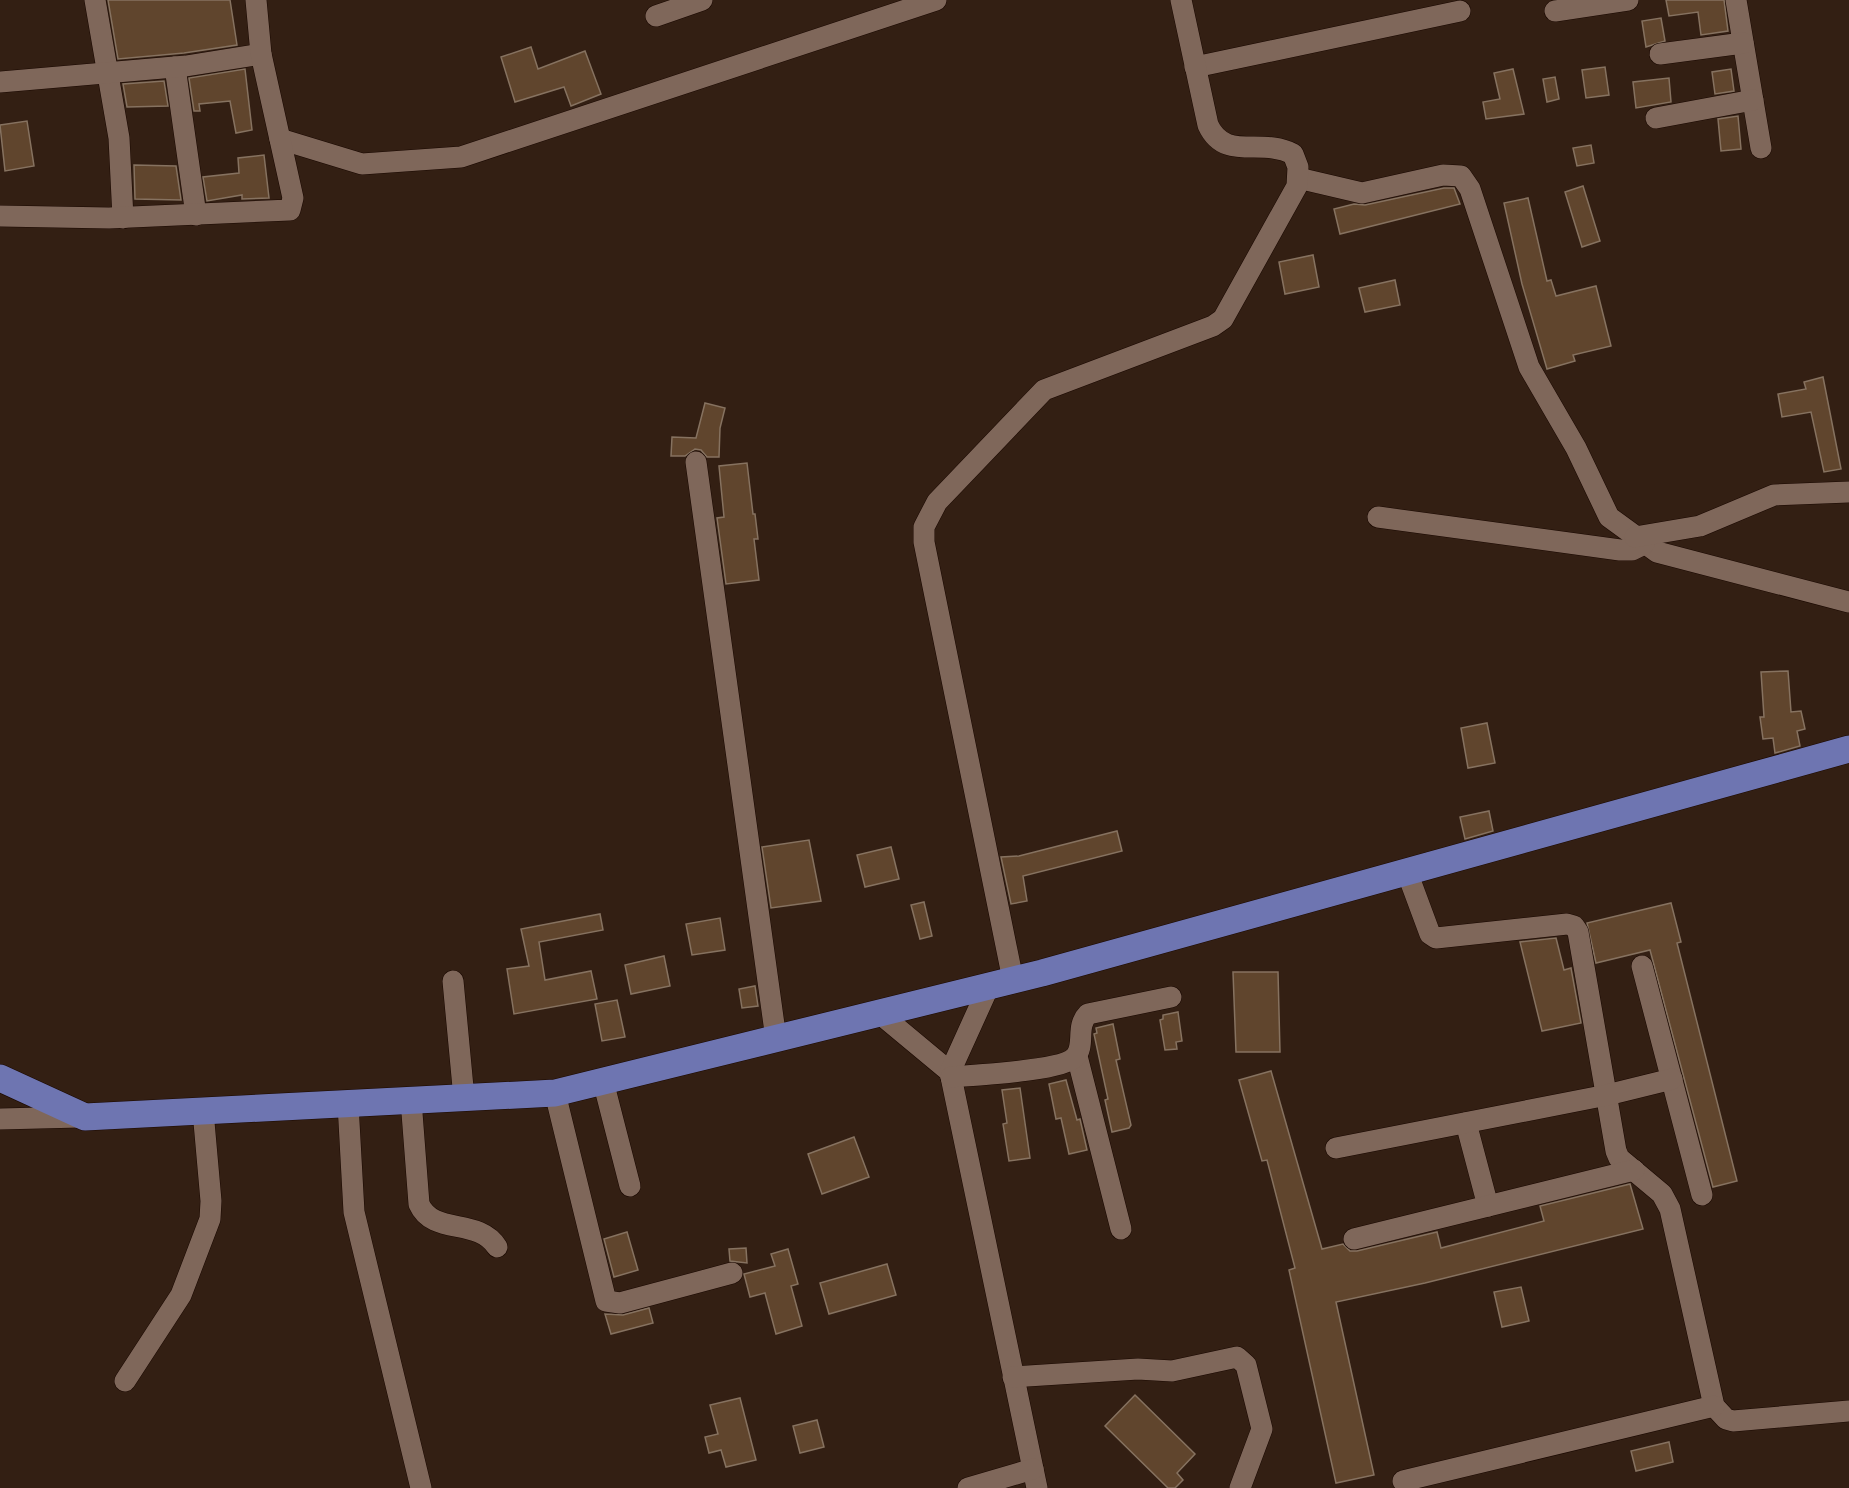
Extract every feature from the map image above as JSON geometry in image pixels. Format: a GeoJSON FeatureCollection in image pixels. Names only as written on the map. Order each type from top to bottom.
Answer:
{"type":"FeatureCollection","features":[{"type":"Feature","properties":{"kind":"main road"},"geometry":{"type":"LineString","coordinates":[[0,1078],[85,1117],[555,1094],[1001,983],[1849,749]]}},
{"type":"Feature","properties":{"kind":"street"},"geometry":{"type":"LineString","coordinates":[[95,0],[119,138],[123,218]]}},
{"type":"Feature","properties":{"kind":"street"},"geometry":{"type":"LineString","coordinates":[[0,216],[123,218],[290,210],[293,198],[261,54],[256,0]]}},
{"type":"Feature","properties":{"kind":"street"},"geometry":{"type":"LineString","coordinates":[[656,16],[702,0]]}},
{"type":"Feature","properties":{"kind":"street"},"geometry":{"type":"LineString","coordinates":[[280,139],[362,164],[461,157],[936,0]]}},
{"type":"Feature","properties":{"kind":"street"},"geometry":{"type":"LineString","coordinates":[[951,1075],[1001,983],[924,542],[924,527],[929,513],[1044,390],[1213,326],[1223,318],[1297,186],[1298,167],[1293,154],[1284,149],[1227,146],[1218,142],[1208,125],[1181,0]]}},
{"type":"Feature","properties":{"kind":"street"},"geometry":{"type":"LineString","coordinates":[[1555,11],[1628,0]]}},
{"type":"Feature","properties":{"kind":"street"},"geometry":{"type":"LineString","coordinates":[[1736,0],[1761,148]]}},
{"type":"Feature","properties":{"kind":"street"},"geometry":{"type":"LineString","coordinates":[[1195,67],[1460,11]]}},
{"type":"Feature","properties":{"kind":"street"},"geometry":{"type":"LineString","coordinates":[[1660,54],[1743,43]]}},
{"type":"Feature","properties":{"kind":"street"},"geometry":{"type":"LineString","coordinates":[[0,82],[175,67],[261,54]]}},
{"type":"Feature","properties":{"kind":"street"},"geometry":{"type":"LineString","coordinates":[[175,67],[196,215]]}},
{"type":"Feature","properties":{"kind":"street"},"geometry":{"type":"LineString","coordinates":[[1656,118],[1753,100]]}},
{"type":"Feature","properties":{"kind":"street"},"geometry":{"type":"LineString","coordinates":[[1298,178],[1362,193],[1443,175],[1461,176],[1470,189],[1529,367],[1576,448],[1605,512],[1661,554],[1849,602]]}},
{"type":"Feature","properties":{"kind":"street"},"geometry":{"type":"LineString","coordinates":[[696,462],[776,1039]]}},
{"type":"Feature","properties":{"kind":"street"},"geometry":{"type":"LineString","coordinates":[[1378,518],[1625,550],[1640,540],[1700,526],[1773,495],[1849,492]]}},
{"type":"Feature","properties":{"kind":"street"},"geometry":{"type":"LineString","coordinates":[[1407,872],[1430,934],[1436,938],[1567,924],[1574,926],[1578,932],[1616,1151],[1619,1158],[1662,1194],[1670,1209],[1714,1406],[1726,1419],[1733,1421],[1849,1411]]}},
{"type":"Feature","properties":{"kind":"street"},"geometry":{"type":"LineString","coordinates":[[1642,966],[1702,1195]]}},
{"type":"Feature","properties":{"kind":"street"},"geometry":{"type":"LineString","coordinates":[[453,981],[464,1098]]}},
{"type":"Feature","properties":{"kind":"street"},"geometry":{"type":"LineString","coordinates":[[951,1075],[1060,1066],[1077,1056],[1081,1048],[1081,1026],[1088,1014],[1171,997]]}},
{"type":"Feature","properties":{"kind":"street"},"geometry":{"type":"LineString","coordinates":[[879,1013],[951,1075],[1035,1478],[968,1488]]}},
{"type":"Feature","properties":{"kind":"street"},"geometry":{"type":"LineString","coordinates":[[1077,1056],[1121,1229]]}},
{"type":"Feature","properties":{"kind":"street"},"geometry":{"type":"LineString","coordinates":[[1336,1148],[1607,1095],[1672,1079]]}},
{"type":"Feature","properties":{"kind":"street"},"geometry":{"type":"LineString","coordinates":[[603,1082],[630,1186]]}},
{"type":"Feature","properties":{"kind":"street"},"geometry":{"type":"LineString","coordinates":[[555,1094],[606,1300],[620,1303],[732,1273]]}},
{"type":"Feature","properties":{"kind":"street"},"geometry":{"type":"LineString","coordinates":[[411,1100],[421,1210],[431,1220],[486,1233],[497,1247]]}},
{"type":"Feature","properties":{"kind":"street"},"geometry":{"type":"LineString","coordinates":[[348,1104],[354,1212],[421,1488]]}},
{"type":"Feature","properties":{"kind":"street"},"geometry":{"type":"LineString","coordinates":[[125,1381],[181,1295],[210,1219],[203,1111]]}},
{"type":"Feature","properties":{"kind":"street"},"geometry":{"type":"LineString","coordinates":[[0,1119],[85,1117]]}},
{"type":"Feature","properties":{"kind":"street"},"geometry":{"type":"LineString","coordinates":[[1466,1123],[1488,1206]]}},
{"type":"Feature","properties":{"kind":"street"},"geometry":{"type":"LineString","coordinates":[[1354,1239],[1634,1170]]}},
{"type":"Feature","properties":{"kind":"street"},"geometry":{"type":"LineString","coordinates":[[1013,1377],[1138,1370],[1172,1371],[1238,1357],[1246,1365],[1262,1429],[1240,1488]]}},
{"type":"Feature","properties":{"kind":"street"},"geometry":{"type":"LineString","coordinates":[[1403,1481],[1714,1406]]}},
{"type":"Feature","properties":{"kind":"building"},"geometry":{"type":"Polygon","coordinates":[[[108,0],[230,0],[237,45],[118,59],[108,0]]]}},
{"type":"Feature","properties":{"kind":"building"},"geometry":{"type":"Polygon","coordinates":[[[1666,0],[1724,0],[1728,31],[1701,35],[1698,12],[1669,16],[1666,0]]]}},
{"type":"Feature","properties":{"kind":"building"},"geometry":{"type":"Polygon","coordinates":[[[1661,18],[1665,41],[1646,47],[1642,21],[1661,18]]]}},
{"type":"Feature","properties":{"kind":"building"},"geometry":{"type":"Polygon","coordinates":[[[531,47],[538,69],[585,51],[601,94],[571,106],[564,87],[515,102],[501,57],[531,47]]]}},
{"type":"Feature","properties":{"kind":"building"},"geometry":{"type":"Polygon","coordinates":[[[1605,67],[1609,95],[1586,98],[1582,70],[1605,67]]]}},
{"type":"Feature","properties":{"kind":"building"},"geometry":{"type":"Polygon","coordinates":[[[245,69],[252,130],[236,133],[230,101],[199,104],[200,111],[194,111],[189,78],[245,69]]]}},
{"type":"Feature","properties":{"kind":"building"},"geometry":{"type":"Polygon","coordinates":[[[1513,69],[1524,114],[1486,119],[1483,102],[1500,99],[1494,73],[1513,69]]]}},
{"type":"Feature","properties":{"kind":"building"},"geometry":{"type":"Polygon","coordinates":[[[1731,69],[1734,91],[1715,94],[1712,72],[1731,69]]]}},
{"type":"Feature","properties":{"kind":"building"},"geometry":{"type":"Polygon","coordinates":[[[1555,77],[1559,99],[1547,102],[1543,79],[1555,77]]]}},
{"type":"Feature","properties":{"kind":"building"},"geometry":{"type":"Polygon","coordinates":[[[1669,78],[1671,102],[1636,108],[1633,82],[1669,78]]]}},
{"type":"Feature","properties":{"kind":"building"},"geometry":{"type":"Polygon","coordinates":[[[164,81],[168,106],[127,107],[123,84],[164,81]]]}},
{"type":"Feature","properties":{"kind":"building"},"geometry":{"type":"Polygon","coordinates":[[[1738,116],[1741,149],[1721,151],[1718,119],[1738,116]]]}},
{"type":"Feature","properties":{"kind":"building"},"geometry":{"type":"Polygon","coordinates":[[[27,121],[34,166],[5,171],[0,125],[27,121]]]}},
{"type":"Feature","properties":{"kind":"building"},"geometry":{"type":"Polygon","coordinates":[[[1591,145],[1594,163],[1577,166],[1573,148],[1591,145]]]}},
{"type":"Feature","properties":{"kind":"building"},"geometry":{"type":"Polygon","coordinates":[[[264,155],[269,198],[242,199],[242,195],[207,201],[203,177],[239,173],[238,158],[264,155]]]}},
{"type":"Feature","properties":{"kind":"building"},"geometry":{"type":"Polygon","coordinates":[[[134,165],[176,166],[181,200],[135,199],[134,165]]]}},
{"type":"Feature","properties":{"kind":"building"},"geometry":{"type":"Polygon","coordinates":[[[1583,186],[1600,241],[1582,247],[1565,192],[1583,186]]]}},
{"type":"Feature","properties":{"kind":"building"},"geometry":{"type":"Polygon","coordinates":[[[1444,188],[1454,188],[1460,204],[1340,234],[1334,209],[1354,204],[1365,205],[1444,188]]]}},
{"type":"Feature","properties":{"kind":"building"},"geometry":{"type":"Polygon","coordinates":[[[1528,198],[1547,281],[1551,280],[1556,296],[1596,286],[1611,346],[1573,355],[1575,361],[1547,369],[1522,284],[1504,203],[1528,198]]]}},
{"type":"Feature","properties":{"kind":"building"},"geometry":{"type":"Polygon","coordinates":[[[1313,255],[1319,287],[1285,294],[1279,262],[1313,255]]]}},
{"type":"Feature","properties":{"kind":"building"},"geometry":{"type":"Polygon","coordinates":[[[1395,280],[1400,305],[1365,312],[1359,288],[1395,280]]]}},
{"type":"Feature","properties":{"kind":"building"},"geometry":{"type":"Polygon","coordinates":[[[1823,377],[1841,469],[1824,472],[1811,412],[1782,417],[1778,394],[1806,389],[1804,382],[1823,377]]]}},
{"type":"Feature","properties":{"kind":"building"},"geometry":{"type":"Polygon","coordinates":[[[705,403],[725,408],[720,428],[719,457],[707,457],[701,450],[695,449],[685,456],[671,456],[672,437],[696,438],[705,403]]]}},
{"type":"Feature","properties":{"kind":"building"},"geometry":{"type":"Polygon","coordinates":[[[747,463],[758,539],[754,539],[759,580],[726,584],[717,518],[724,517],[719,466],[747,463]]]}},
{"type":"Feature","properties":{"kind":"building"},"geometry":{"type":"Polygon","coordinates":[[[1788,671],[1791,712],[1801,711],[1805,729],[1797,731],[1800,746],[1775,753],[1773,738],[1763,739],[1760,717],[1764,717],[1761,672],[1788,671]]]}},
{"type":"Feature","properties":{"kind":"building"},"geometry":{"type":"Polygon","coordinates":[[[1487,723],[1495,763],[1468,768],[1461,728],[1487,723]]]}},
{"type":"Feature","properties":{"kind":"building"},"geometry":{"type":"Polygon","coordinates":[[[1489,811],[1493,831],[1465,839],[1460,817],[1489,811]]]}},
{"type":"Feature","properties":{"kind":"building"},"geometry":{"type":"Polygon","coordinates":[[[1117,831],[1122,851],[1023,876],[1027,901],[1011,904],[1001,857],[1019,856],[1117,831]]]}},
{"type":"Feature","properties":{"kind":"building"},"geometry":{"type":"Polygon","coordinates":[[[809,840],[821,901],[771,908],[762,847],[809,840]]]}},
{"type":"Feature","properties":{"kind":"building"},"geometry":{"type":"Polygon","coordinates":[[[891,847],[899,879],[865,887],[857,855],[891,847]]]}},
{"type":"Feature","properties":{"kind":"building"},"geometry":{"type":"Polygon","coordinates":[[[924,902],[932,936],[920,939],[911,905],[924,902]]]}},
{"type":"Feature","properties":{"kind":"building"},"geometry":{"type":"Polygon","coordinates":[[[1671,903],[1681,942],[1677,943],[1737,1181],[1713,1187],[1650,950],[1596,963],[1587,923],[1671,903]]]}},
{"type":"Feature","properties":{"kind":"building"},"geometry":{"type":"Polygon","coordinates":[[[600,914],[603,930],[539,942],[545,980],[591,971],[597,999],[514,1014],[507,969],[529,966],[521,929],[600,914]]]}},
{"type":"Feature","properties":{"kind":"building"},"geometry":{"type":"Polygon","coordinates":[[[720,918],[725,950],[692,955],[686,924],[720,918]]]}},
{"type":"Feature","properties":{"kind":"building"},"geometry":{"type":"Polygon","coordinates":[[[1556,938],[1564,970],[1571,968],[1581,1023],[1542,1031],[1520,942],[1556,938]]]}},
{"type":"Feature","properties":{"kind":"building"},"geometry":{"type":"Polygon","coordinates":[[[664,956],[670,986],[631,994],[625,965],[664,956]]]}},
{"type":"Feature","properties":{"kind":"building"},"geometry":{"type":"Polygon","coordinates":[[[1233,972],[1278,972],[1280,1052],[1236,1052],[1233,972]]]}},
{"type":"Feature","properties":{"kind":"building"},"geometry":{"type":"Polygon","coordinates":[[[755,986],[758,1006],[742,1008],[739,989],[755,986]]]}},
{"type":"Feature","properties":{"kind":"building"},"geometry":{"type":"Polygon","coordinates":[[[617,1000],[625,1037],[602,1041],[595,1004],[617,1000]]]}},
{"type":"Feature","properties":{"kind":"building"},"geometry":{"type":"Polygon","coordinates":[[[1178,1012],[1182,1041],[1176,1042],[1177,1049],[1165,1050],[1160,1020],[1163,1019],[1163,1015],[1178,1012]]]}},
{"type":"Feature","properties":{"kind":"building"},"geometry":{"type":"Polygon","coordinates":[[[1113,1024],[1120,1059],[1116,1060],[1131,1125],[1129,1128],[1112,1132],[1105,1100],[1108,1099],[1094,1034],[1097,1033],[1096,1028],[1113,1024]]]}},
{"type":"Feature","properties":{"kind":"building"},"geometry":{"type":"Polygon","coordinates":[[[1271,1071],[1322,1249],[1343,1244],[1350,1251],[1357,1251],[1437,1232],[1441,1248],[1544,1221],[1540,1206],[1630,1184],[1643,1229],[1425,1283],[1336,1302],[1374,1475],[1336,1483],[1289,1270],[1295,1268],[1267,1160],[1262,1161],[1239,1080],[1271,1071]]]}},
{"type":"Feature","properties":{"kind":"building"},"geometry":{"type":"Polygon","coordinates":[[[1066,1080],[1077,1120],[1080,1119],[1087,1150],[1069,1154],[1061,1118],[1056,1119],[1049,1084],[1066,1080]]]}},
{"type":"Feature","properties":{"kind":"building"},"geometry":{"type":"Polygon","coordinates":[[[1020,1088],[1030,1158],[1009,1161],[1003,1124],[1007,1123],[1002,1090],[1020,1088]]]}},
{"type":"Feature","properties":{"kind":"building"},"geometry":{"type":"Polygon","coordinates":[[[854,1137],[869,1177],[822,1194],[808,1154],[854,1137]]]}},
{"type":"Feature","properties":{"kind":"building"},"geometry":{"type":"Polygon","coordinates":[[[627,1232],[638,1270],[614,1277],[604,1239],[627,1232]]]}},
{"type":"Feature","properties":{"kind":"building"},"geometry":{"type":"Polygon","coordinates":[[[746,1248],[747,1263],[730,1261],[729,1249],[746,1248]]]}},
{"type":"Feature","properties":{"kind":"building"},"geometry":{"type":"Polygon","coordinates":[[[788,1249],[798,1284],[791,1286],[802,1326],[776,1334],[765,1293],[750,1297],[744,1274],[775,1266],[771,1254],[788,1249]]]}},
{"type":"Feature","properties":{"kind":"building"},"geometry":{"type":"Polygon","coordinates":[[[887,1264],[896,1295],[829,1314],[820,1283],[887,1264]]]}},
{"type":"Feature","properties":{"kind":"building"},"geometry":{"type":"Polygon","coordinates":[[[1521,1287],[1529,1321],[1502,1327],[1494,1292],[1521,1287]]]}},
{"type":"Feature","properties":{"kind":"building"},"geometry":{"type":"Polygon","coordinates":[[[649,1308],[653,1323],[611,1334],[605,1314],[623,1315],[649,1308]]]}},
{"type":"Feature","properties":{"kind":"building"},"geometry":{"type":"Polygon","coordinates":[[[1135,1395],[1195,1454],[1177,1473],[1183,1480],[1175,1488],[1168,1488],[1105,1426],[1135,1395]]]}},
{"type":"Feature","properties":{"kind":"building"},"geometry":{"type":"Polygon","coordinates":[[[740,1398],[756,1460],[726,1467],[721,1450],[709,1453],[705,1437],[718,1434],[710,1405],[740,1398]]]}},
{"type":"Feature","properties":{"kind":"building"},"geometry":{"type":"Polygon","coordinates":[[[817,1420],[824,1447],[800,1453],[793,1426],[817,1420]]]}},
{"type":"Feature","properties":{"kind":"building"},"geometry":{"type":"Polygon","coordinates":[[[1669,1442],[1673,1462],[1636,1471],[1631,1451],[1669,1442]]]}}]}
